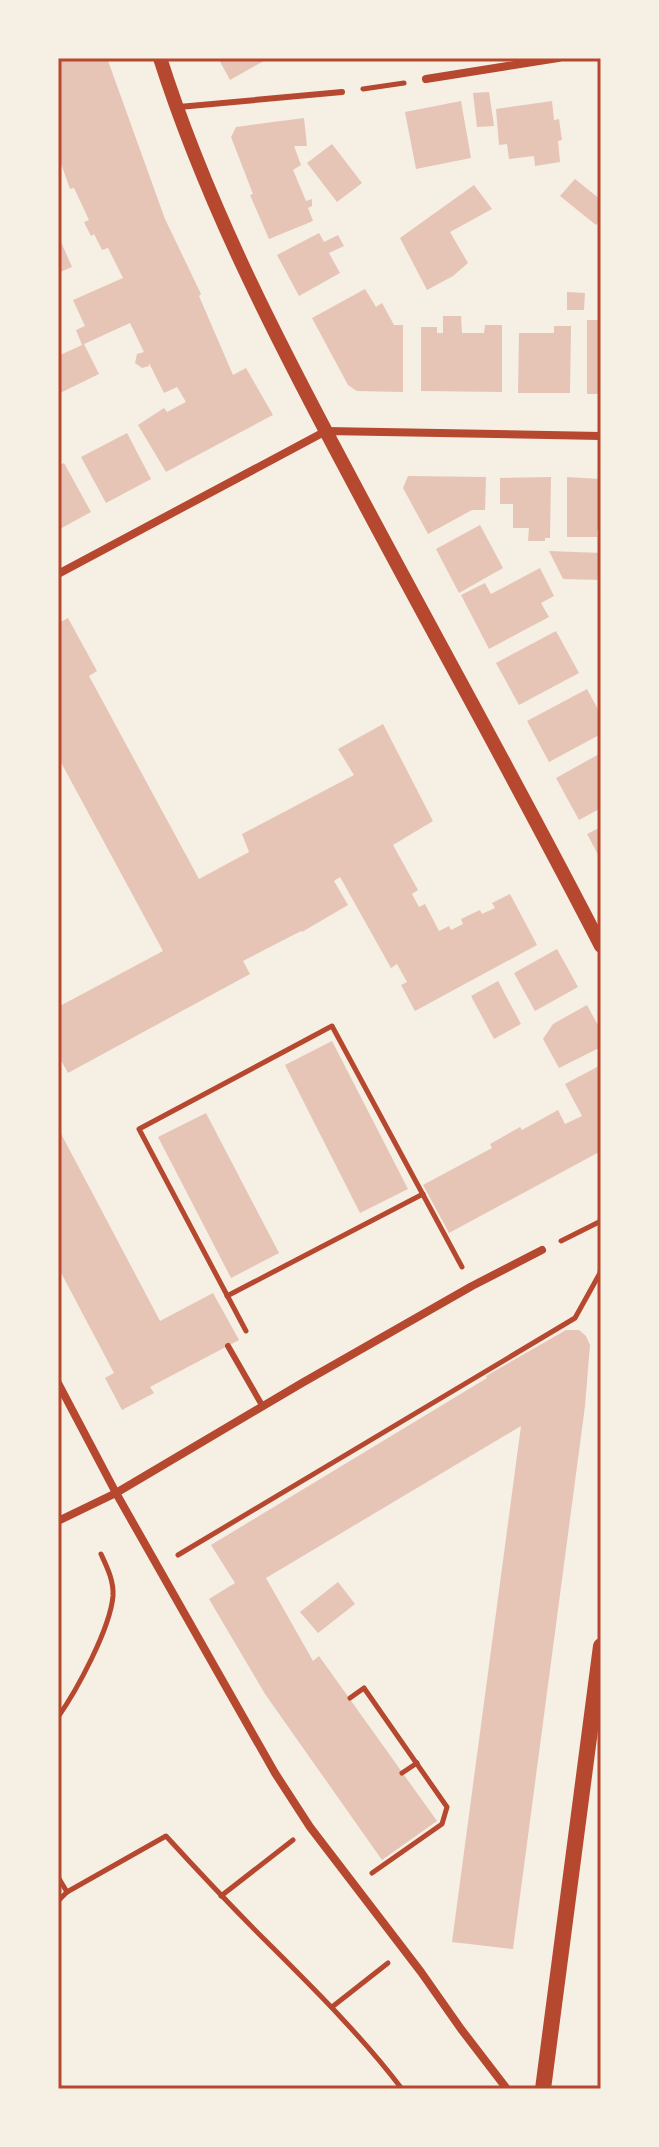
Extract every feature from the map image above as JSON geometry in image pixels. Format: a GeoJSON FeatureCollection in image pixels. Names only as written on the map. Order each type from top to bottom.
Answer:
{"type":"FeatureCollection","features":[{"type":"Feature","properties":{"kind":"main road"},"geometry":{"type":"LineString","coordinates":[[543,2089],[601,1646]]}},
{"type":"Feature","properties":{"kind":"street"},"geometry":{"type":"LineString","coordinates":[[160,58],[176,108],[249,281],[601,946]]}},
{"type":"Feature","properties":{"kind":"street"},"geometry":{"type":"LineString","coordinates":[[426,79],[558,58]]}},
{"type":"Feature","properties":{"kind":"street"},"geometry":{"type":"LineString","coordinates":[[58,574],[326,431],[601,436]]}},
{"type":"Feature","properties":{"kind":"street"},"geometry":{"type":"LineString","coordinates":[[58,1521],[116,1493],[472,1286],[542,1250]]}},
{"type":"Feature","properties":{"kind":"street"},"geometry":{"type":"LineString","coordinates":[[58,1383],[116,1493],[275,1773],[310,1827],[507,2089]]}},
{"type":"Feature","properties":{"kind":"lane"},"geometry":{"type":"LineString","coordinates":[[482,58],[484,71]]}},
{"type":"Feature","properties":{"kind":"lane"},"geometry":{"type":"LineString","coordinates":[[176,108],[342,92]]}},
{"type":"Feature","properties":{"kind":"lane"},"geometry":{"type":"LineString","coordinates":[[228,1346],[263,1407]]}},
{"type":"Feature","properties":{"kind":"path"},"geometry":{"type":"LineString","coordinates":[[342,92],[426,79]]}},
{"type":"Feature","properties":{"kind":"path"},"geometry":{"type":"LineString","coordinates":[[247,1333],[139,1129],[332,1026],[472,1286]]}},
{"type":"Feature","properties":{"kind":"path"},"geometry":{"type":"LineString","coordinates":[[227,1296],[423,1194]]}},
{"type":"Feature","properties":{"kind":"path"},"geometry":{"type":"LineString","coordinates":[[542,1250],[601,1221]]}},
{"type":"Feature","properties":{"kind":"path"},"geometry":{"type":"LineString","coordinates":[[158,1567],[575,1318],[600,1273],[601,1264]]}},
{"type":"Feature","properties":{"kind":"path"},"geometry":{"type":"LineString","coordinates":[[58,1717],[101,1641],[107,1620],[113,1596],[111,1575],[101,1554]]}},
{"type":"Feature","properties":{"kind":"path"},"geometry":{"type":"LineString","coordinates":[[350,1698],[364,1688],[447,1807],[442,1824],[355,1886]]}},
{"type":"Feature","properties":{"kind":"path"},"geometry":{"type":"LineString","coordinates":[[402,1773],[417,1763]]}},
{"type":"Feature","properties":{"kind":"path"},"geometry":{"type":"LineString","coordinates":[[221,1896],[310,1827]]}},
{"type":"Feature","properties":{"kind":"path"},"geometry":{"type":"LineString","coordinates":[[58,1901],[67,1892],[166,1836],[332,2007],[378,2057],[402,2089]]}},
{"type":"Feature","properties":{"kind":"path"},"geometry":{"type":"LineString","coordinates":[[58,1877],[67,1892]]}},
{"type":"Feature","properties":{"kind":"path"},"geometry":{"type":"LineString","coordinates":[[332,2007],[404,1950]]}},
{"type":"Feature","properties":{"kind":"building"},"geometry":{"type":"Polygon","coordinates":[[[58,58],[107,58],[165,219],[201,294],[199,296],[233,375],[246,368],[273,415],[166,472],[138,425],[164,408],[167,412],[186,402],[177,387],[164,393],[149,363],[149,366],[142,368],[135,363],[137,354],[144,352],[130,323],[84,344],[99,374],[58,394],[58,356],[82,345],[76,330],[85,326],[73,300],[123,278],[108,248],[102,250],[94,234],[91,236],[84,222],[89,220],[74,188],[70,189],[58,155],[58,58]]]}},
{"type":"Feature","properties":{"kind":"building"},"geometry":{"type":"Polygon","coordinates":[[[218,58],[269,58],[230,80],[218,58]]]}},
{"type":"Feature","properties":{"kind":"building"},"geometry":{"type":"Polygon","coordinates":[[[489,92],[494,126],[477,127],[473,93],[489,92]]]}},
{"type":"Feature","properties":{"kind":"building"},"geometry":{"type":"Polygon","coordinates":[[[461,101],[471,158],[416,169],[405,112],[461,101]]]}},
{"type":"Feature","properties":{"kind":"building"},"geometry":{"type":"Polygon","coordinates":[[[552,101],[554,120],[559,119],[562,140],[558,141],[560,162],[535,166],[534,156],[509,159],[507,144],[499,145],[496,109],[552,101]]]}},
{"type":"Feature","properties":{"kind":"building"},"geometry":{"type":"Polygon","coordinates":[[[304,118],[307,146],[294,146],[301,165],[293,170],[306,201],[312,199],[312,206],[308,208],[313,221],[269,239],[250,195],[253,194],[231,137],[236,127],[304,118]]]}},
{"type":"Feature","properties":{"kind":"building"},"geometry":{"type":"Polygon","coordinates":[[[332,144],[362,183],[337,202],[307,163],[332,144]]]}},
{"type":"Feature","properties":{"kind":"building"},"geometry":{"type":"Polygon","coordinates":[[[575,179],[601,200],[601,220],[596,225],[560,196],[575,179]]]}},
{"type":"Feature","properties":{"kind":"building"},"geometry":{"type":"Polygon","coordinates":[[[474,185],[492,209],[450,232],[468,263],[453,276],[427,290],[400,238],[474,185]]]}},
{"type":"Feature","properties":{"kind":"building"},"geometry":{"type":"Polygon","coordinates":[[[319,233],[324,242],[338,235],[344,246],[329,253],[340,273],[299,296],[277,255],[319,233]]]}},
{"type":"Feature","properties":{"kind":"building"},"geometry":{"type":"Polygon","coordinates":[[[58,235],[72,267],[58,273],[58,235]]]}},
{"type":"Feature","properties":{"kind":"building"},"geometry":{"type":"Polygon","coordinates":[[[365,289],[376,307],[382,303],[394,325],[403,325],[403,392],[357,391],[348,385],[312,318],[365,289]]]}},
{"type":"Feature","properties":{"kind":"building"},"geometry":{"type":"Polygon","coordinates":[[[567,292],[585,293],[584,310],[567,310],[567,292]]]}},
{"type":"Feature","properties":{"kind":"building"},"geometry":{"type":"Polygon","coordinates":[[[443,316],[461,316],[462,333],[484,333],[485,325],[502,325],[502,392],[421,391],[421,327],[437,327],[437,333],[443,333],[443,316]]]}},
{"type":"Feature","properties":{"kind":"building"},"geometry":{"type":"Polygon","coordinates":[[[587,320],[601,320],[601,394],[587,394],[587,320]]]}},
{"type":"Feature","properties":{"kind":"building"},"geometry":{"type":"Polygon","coordinates":[[[554,326],[571,326],[570,393],[518,393],[519,333],[554,333],[554,326]]]}},
{"type":"Feature","properties":{"kind":"building"},"geometry":{"type":"Polygon","coordinates":[[[127,433],[151,479],[106,503],[81,457],[127,433]]]}},
{"type":"Feature","properties":{"kind":"building"},"geometry":{"type":"Polygon","coordinates":[[[64,463],[91,512],[58,530],[58,466],[64,463]]]}},
{"type":"Feature","properties":{"kind":"building"},"geometry":{"type":"Polygon","coordinates":[[[408,476],[486,477],[485,510],[472,510],[428,534],[403,488],[408,476]]]}},
{"type":"Feature","properties":{"kind":"building"},"geometry":{"type":"Polygon","coordinates":[[[551,477],[550,538],[528,541],[529,528],[513,528],[513,504],[500,504],[500,478],[551,477]]]}},
{"type":"Feature","properties":{"kind":"building"},"geometry":{"type":"Polygon","coordinates":[[[567,477],[601,479],[601,530],[597,530],[597,537],[567,537],[567,477]]]}},
{"type":"Feature","properties":{"kind":"building"},"geometry":{"type":"Polygon","coordinates":[[[480,525],[503,568],[459,593],[436,549],[480,525]]]}},
{"type":"Feature","properties":{"kind":"building"},"geometry":{"type":"Polygon","coordinates":[[[549,551],[601,553],[601,580],[563,579],[549,551]]]}},
{"type":"Feature","properties":{"kind":"building"},"geometry":{"type":"Polygon","coordinates":[[[540,568],[554,596],[541,603],[549,617],[489,649],[461,595],[485,583],[491,594],[540,568]]]}},
{"type":"Feature","properties":{"kind":"building"},"geometry":{"type":"Polygon","coordinates":[[[68,618],[97,671],[89,676],[199,879],[249,852],[242,834],[354,775],[338,749],[383,724],[433,821],[393,845],[418,890],[412,894],[419,907],[425,904],[439,931],[449,926],[451,930],[463,924],[461,919],[480,910],[482,914],[495,908],[492,903],[510,894],[537,945],[415,1011],[401,985],[407,982],[397,964],[391,968],[340,877],[334,881],[348,905],[243,961],[250,974],[68,1073],[58,1055],[58,1007],[163,951],[58,757],[58,623],[68,618]]]}},
{"type":"Feature","properties":{"kind":"building"},"geometry":{"type":"Polygon","coordinates":[[[556,631],[579,673],[519,705],[496,663],[556,631]]]}},
{"type":"Feature","properties":{"kind":"building"},"geometry":{"type":"Polygon","coordinates":[[[587,689],[601,715],[601,734],[549,762],[527,721],[587,689]]]}},
{"type":"Feature","properties":{"kind":"building"},"geometry":{"type":"Polygon","coordinates":[[[601,753],[601,808],[579,820],[556,778],[601,753]]]}},
{"type":"Feature","properties":{"kind":"building"},"geometry":{"type":"Polygon","coordinates":[[[601,827],[601,860],[587,834],[601,827]]]}},
{"type":"Feature","properties":{"kind":"building"},"geometry":{"type":"Polygon","coordinates":[[[557,949],[578,987],[535,1011],[514,973],[557,949]]]}},
{"type":"Feature","properties":{"kind":"building"},"geometry":{"type":"Polygon","coordinates":[[[498,981],[521,1024],[494,1039],[471,996],[498,981]]]}},
{"type":"Feature","properties":{"kind":"building"},"geometry":{"type":"Polygon","coordinates":[[[587,1005],[601,1031],[601,1047],[559,1068],[543,1039],[553,1024],[587,1005]]]}},
{"type":"Feature","properties":{"kind":"building"},"geometry":{"type":"Polygon","coordinates":[[[332,1041],[408,1189],[360,1213],[285,1065],[332,1041]]]}},
{"type":"Feature","properties":{"kind":"building"},"geometry":{"type":"Polygon","coordinates":[[[601,1065],[601,1151],[449,1233],[423,1185],[492,1148],[490,1144],[520,1127],[522,1130],[558,1110],[565,1124],[582,1116],[565,1084],[601,1065]]]}},
{"type":"Feature","properties":{"kind":"building"},"geometry":{"type":"Polygon","coordinates":[[[206,1113],[279,1253],[231,1278],[158,1137],[206,1113]]]}},
{"type":"Feature","properties":{"kind":"building"},"geometry":{"type":"Polygon","coordinates":[[[58,1128],[160,1321],[213,1293],[239,1340],[150,1387],[154,1393],[122,1410],[105,1378],[114,1373],[58,1267],[58,1128]]]}},
{"type":"Feature","properties":{"kind":"building"},"geometry":{"type":"Polygon","coordinates":[[[566,1330],[579,1330],[590,1345],[585,1406],[513,1949],[452,1942],[521,1426],[266,1578],[313,1661],[319,1656],[437,1821],[382,1860],[265,1694],[209,1599],[235,1583],[211,1545],[566,1330]]]}},
{"type":"Feature","properties":{"kind":"building"},"geometry":{"type":"Polygon","coordinates":[[[338,1582],[355,1604],[318,1633],[300,1612],[338,1582]]]}}]}
